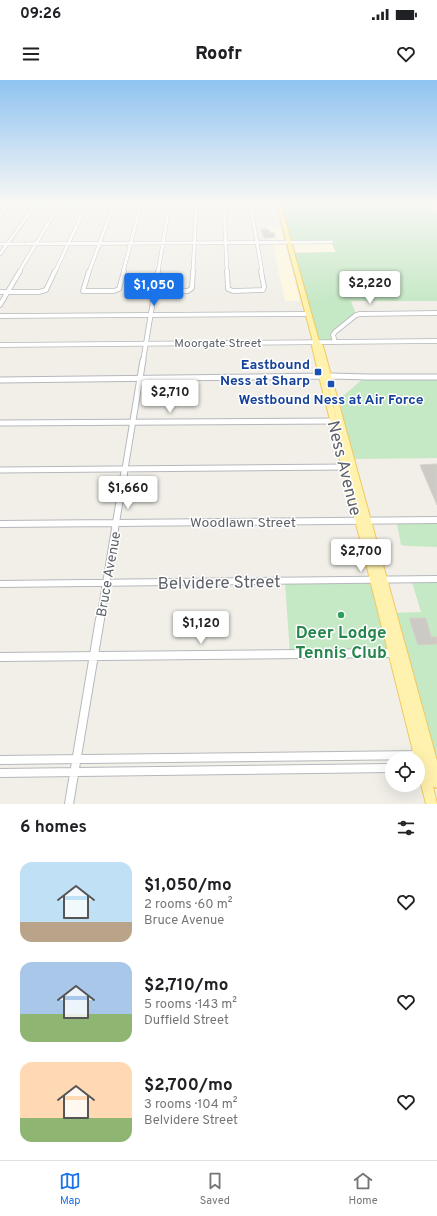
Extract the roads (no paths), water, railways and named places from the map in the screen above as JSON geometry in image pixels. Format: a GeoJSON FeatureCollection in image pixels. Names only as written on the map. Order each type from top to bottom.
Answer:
{"type":"FeatureCollection","features":[{"type":"Feature","properties":{"kind":"main road","name":"Ness Avenue"},"geometry":{"type":"LineString","coordinates":[[287,236],[316,342],[315,346],[337,421],[378,581],[437,782]]}},
{"type":"Feature","properties":{"kind":"main road","name":"Ness Avenue"},"geometry":{"type":"LineString","coordinates":[[398,653],[418,752]]}},
{"type":"Feature","properties":{"kind":"main road","name":"Ness Avenue"},"geometry":{"type":"LineString","coordinates":[[425,783],[432,804]]}},
{"type":"Feature","properties":{"kind":"street"},"geometry":{"type":"LineString","coordinates":[[0,254],[13,236]]}},
{"type":"Feature","properties":{"kind":"street"},"geometry":{"type":"LineString","coordinates":[[0,305],[41,236]]}},
{"type":"Feature","properties":{"kind":"street"},"geometry":{"type":"LineString","coordinates":[[0,292],[39,292],[46,290],[72,236]]}},
{"type":"Feature","properties":{"kind":"street"},"geometry":{"type":"LineString","coordinates":[[102,236],[83,287],[83,291],[114,291],[119,289],[133,236]]}},
{"type":"Feature","properties":{"kind":"street","name":"Bruce Avenue"},"geometry":{"type":"LineString","coordinates":[[69,804],[164,236]]}},
{"type":"Feature","properties":{"kind":"street"},"geometry":{"type":"LineString","coordinates":[[154,291],[191,290],[194,236]]}},
{"type":"Feature","properties":{"kind":"street"},"geometry":{"type":"LineString","coordinates":[[226,236],[228,288],[229,290],[233,291],[261,290],[264,288],[256,236]]}},
{"type":"Feature","properties":{"kind":"street"},"geometry":{"type":"LineString","coordinates":[[0,244],[332,242]]}},
{"type":"Feature","properties":{"kind":"street"},"geometry":{"type":"LineString","coordinates":[[335,342],[333,335],[335,332],[358,315],[437,313]]}},
{"type":"Feature","properties":{"kind":"street"},"geometry":{"type":"LineString","coordinates":[[0,316],[308,314]]}},
{"type":"Feature","properties":{"kind":"street","name":"Moorgate Street"},"geometry":{"type":"LineString","coordinates":[[0,345],[437,341]]}},
{"type":"Feature","properties":{"kind":"street"},"geometry":{"type":"LineString","coordinates":[[0,380],[437,377]]}},
{"type":"Feature","properties":{"kind":"street"},"geometry":{"type":"LineString","coordinates":[[0,423],[337,421]]}},
{"type":"Feature","properties":{"kind":"street"},"geometry":{"type":"LineString","coordinates":[[0,470],[349,467]]}},
{"type":"Feature","properties":{"kind":"street","name":"Woodlawn Street"},"geometry":{"type":"LineString","coordinates":[[0,524],[437,520]]}},
{"type":"Feature","properties":{"kind":"street","name":"Belvidere Street"},"geometry":{"type":"LineString","coordinates":[[0,584],[378,581],[437,579]]}},
{"type":"Feature","properties":{"kind":"street"},"geometry":{"type":"LineString","coordinates":[[0,657],[398,653]]}},
{"type":"Feature","properties":{"kind":"street"},"geometry":{"type":"LineString","coordinates":[[0,760],[385,755]]}},
{"type":"Feature","properties":{"kind":"street"},"geometry":{"type":"LineString","coordinates":[[425,755],[430,755]]}},
{"type":"Feature","properties":{"kind":"street"},"geometry":{"type":"LineString","coordinates":[[0,773],[385,768]]}},
{"type":"Feature","properties":{"kind":"street"},"geometry":{"type":"LineString","coordinates":[[425,768],[433,768]]}},
{"type":"Feature","properties":{"kind":"place","name":"Eastbound Ness at Sharp"},"geometry":{"type":"Point","coordinates":[318,372]}},
{"type":"Feature","properties":{"kind":"place","name":"Westbound Ness at Air Force"},"geometry":{"type":"Point","coordinates":[331,384]}},
{"type":"Feature","properties":{"kind":"place","name":"Deer Lodge Tennis Club"},"geometry":{"type":"Point","coordinates":[341,615]}}]}
